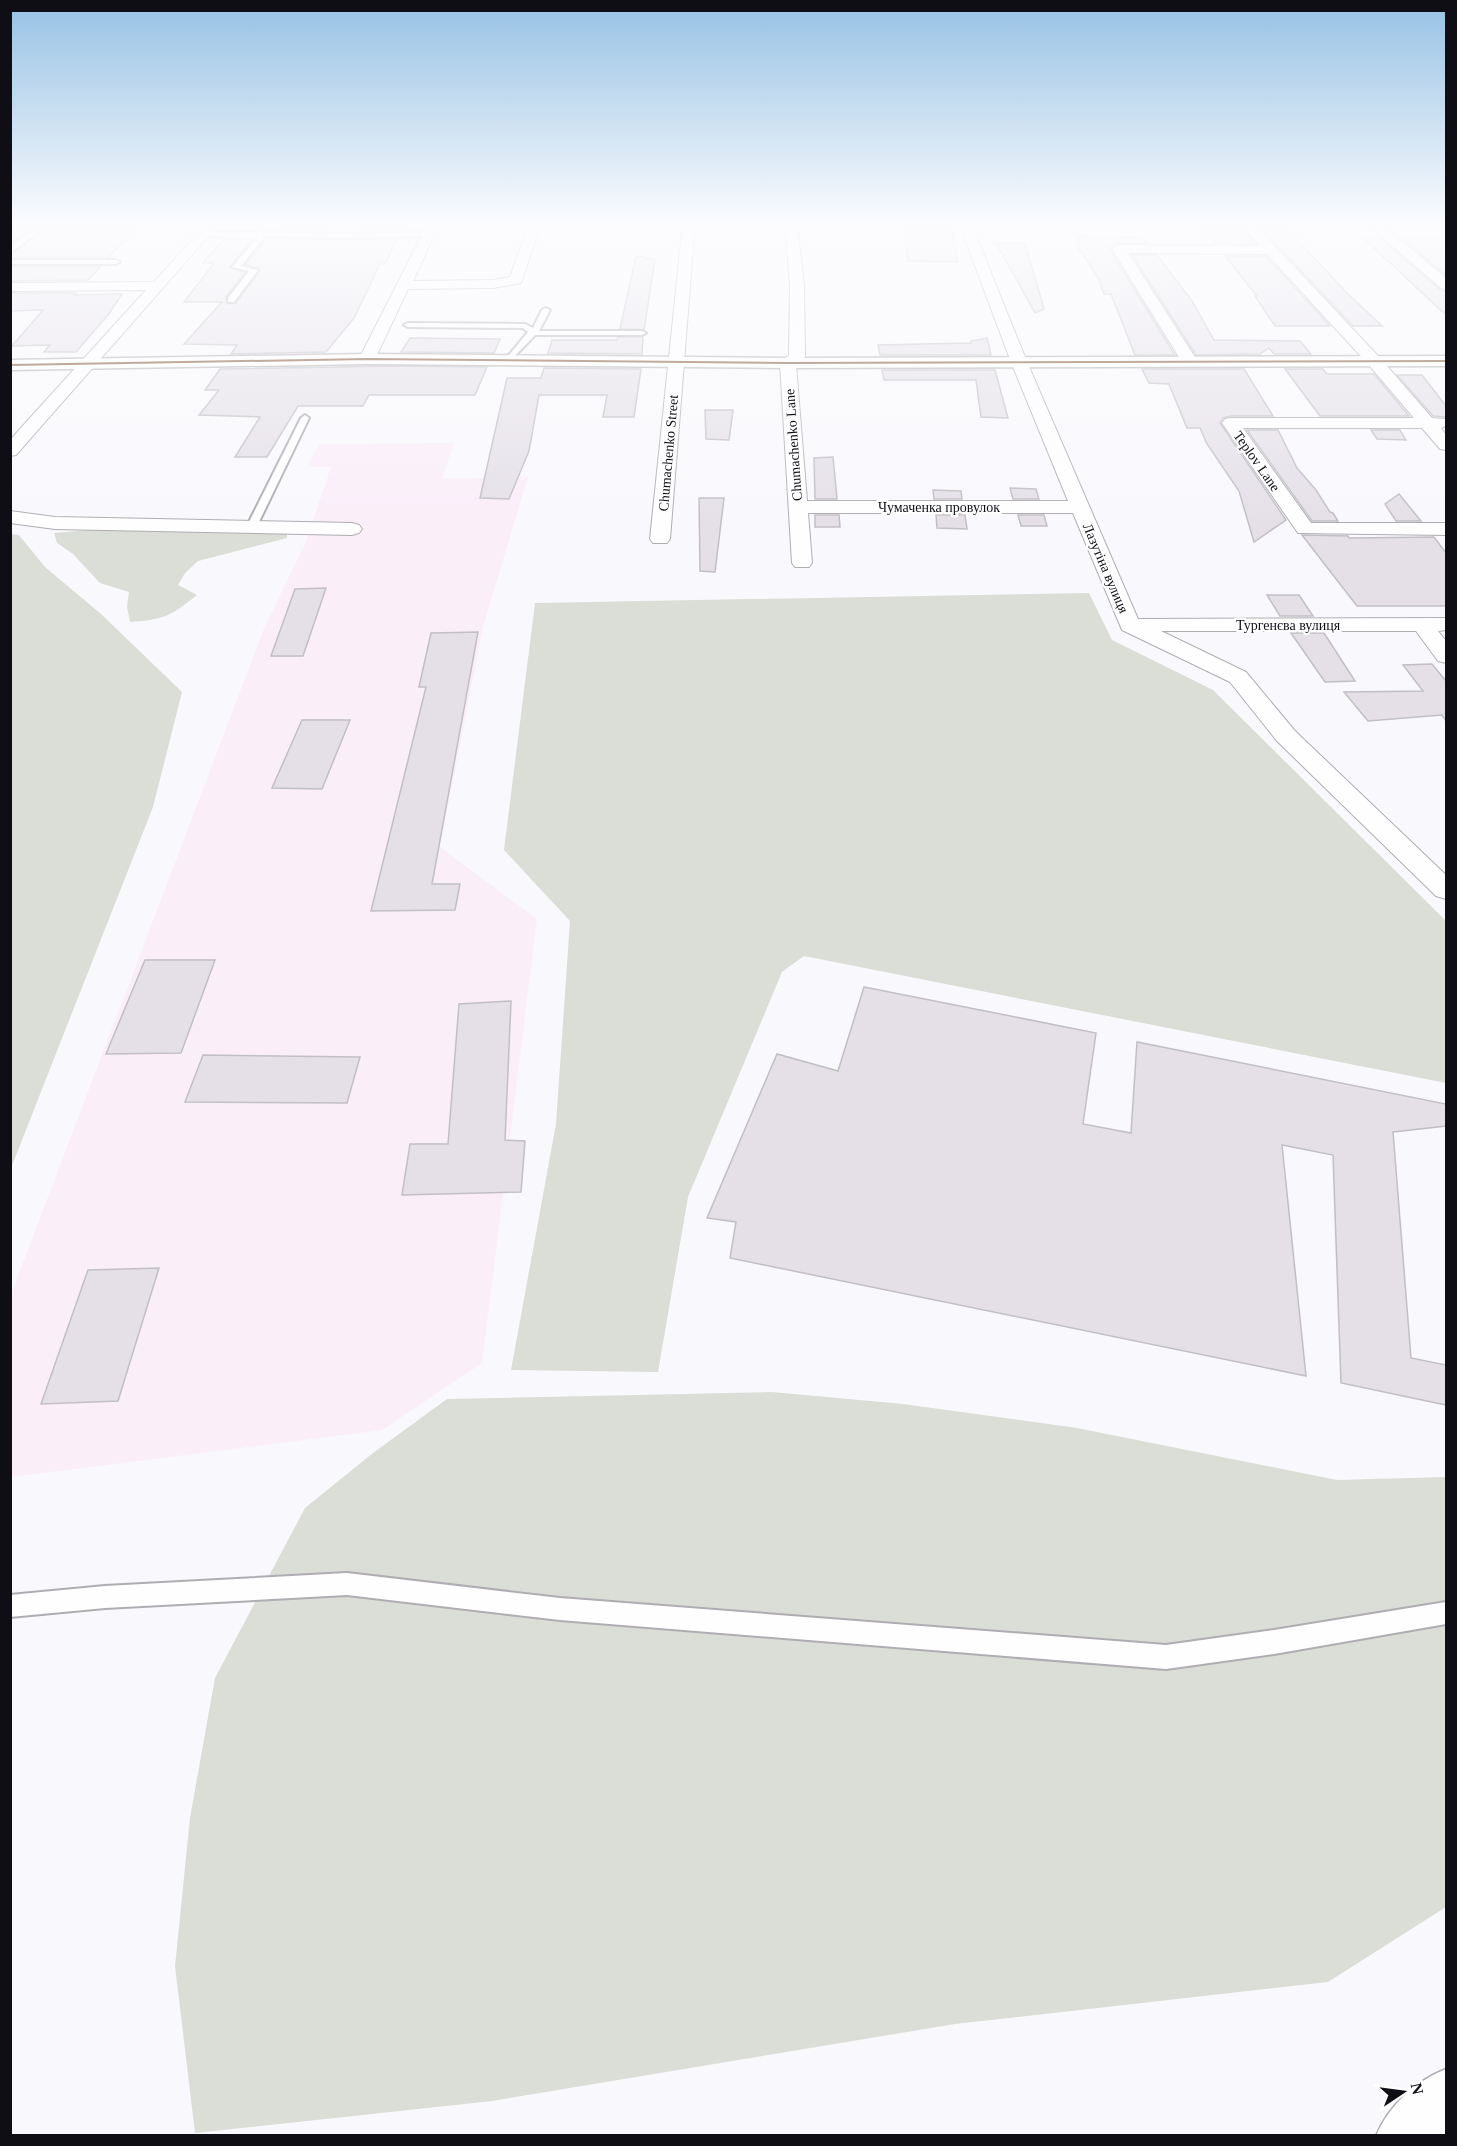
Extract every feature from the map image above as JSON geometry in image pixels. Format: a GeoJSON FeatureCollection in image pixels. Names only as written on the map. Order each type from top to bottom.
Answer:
{"type":"FeatureCollection","features":[{"type":"Feature","properties":{"kind":"street"},"geometry":{"type":"LineString","coordinates":[[10,451],[124,323]]}},
{"type":"Feature","properties":{"kind":"street"},"geometry":{"type":"LineString","coordinates":[[367,359],[385,323]]}},
{"type":"Feature","properties":{"kind":"street","name":"Chumachenko Street"},"geometry":{"type":"LineString","coordinates":[[660,538],[680,323]]}},
{"type":"Feature","properties":{"kind":"street","name":"Chumachenko Lane"},"geometry":{"type":"LineString","coordinates":[[797,323],[797,357],[788,363],[802,563]]}},
{"type":"Feature","properties":{"kind":"street","name":"Лазутіна вулиця"},"geometry":{"type":"LineString","coordinates":[[1004,323],[1130,624],[1239,676],[1286,736],[1446,890]]}},
{"type":"Feature","properties":{"kind":"street"},"geometry":{"type":"LineString","coordinates":[[1166,323],[1190,362]]}},
{"type":"Feature","properties":{"kind":"street"},"geometry":{"type":"LineString","coordinates":[[1339,323],[1446,445]]}},
{"type":"Feature","properties":{"kind":"street"},"geometry":{"type":"LineString","coordinates":[[10,365],[367,359],[788,363],[1446,361]]}},
{"type":"Feature","properties":{"kind":"street","name":"Teplov Lane"},"geometry":{"type":"LineString","coordinates":[[1446,423],[1231,423],[1305,529],[1446,529]]}},
{"type":"Feature","properties":{"kind":"street","name":"Чумаченка провулок"},"geometry":{"type":"LineString","coordinates":[[798,507],[1080,507]]}},
{"type":"Feature","properties":{"kind":"street"},"geometry":{"type":"LineString","coordinates":[[10,518],[55,523],[352,529]]}},
{"type":"Feature","properties":{"kind":"street","name":"Тургенєва вулиця"},"geometry":{"type":"LineString","coordinates":[[1130,624],[1446,624]]}},
{"type":"Feature","properties":{"kind":"street"},"geometry":{"type":"LineString","coordinates":[[1423,625],[1446,656]]}},
{"type":"Feature","properties":{"kind":"street"},"geometry":{"type":"LineString","coordinates":[[1405,2136],[1446,2097]]}},
{"type":"Feature","properties":{"kind":"lane"},"geometry":{"type":"LineString","coordinates":[[534,333],[539,323]]}},
{"type":"Feature","properties":{"kind":"lane"},"geometry":{"type":"LineString","coordinates":[[408,325],[525,326],[534,333]]}},
{"type":"Feature","properties":{"kind":"lane"},"geometry":{"type":"LineString","coordinates":[[508,361],[529,335],[534,333],[642,333]]}},
{"type":"Feature","properties":{"kind":"lane"},"geometry":{"type":"LineString","coordinates":[[252,526],[305,418]]}},
{"type":"Feature","properties":{"kind":"lane"},"geometry":{"type":"LineString","coordinates":[[10,1606],[105,1597],[346,1584],[560,1610],[1166,1658],[1446,1612]]}},
{"type":"Feature","properties":{"kind":"shaded area"},"geometry":{"type":"Polygon","coordinates":[[[454,443],[442,479],[528,477],[484,623],[440,847],[537,919],[482,1363],[382,1430],[11,1477],[10,1297],[265,626],[306,542],[331,467],[307,467],[319,444],[454,443]]]}},
{"type":"Feature","properties":{"kind":"shaded area"},"geometry":{"type":"Polygon","coordinates":[[[89,530],[287,532],[287,538],[198,561],[185,573],[178,585],[197,595],[166,616],[130,622],[127,607],[129,592],[100,583],[73,554],[57,543],[54,533],[89,530]]]}},
{"type":"Feature","properties":{"kind":"shaded area"},"geometry":{"type":"Polygon","coordinates":[[[11,534],[19,535],[45,567],[101,614],[182,692],[153,807],[11,1168],[11,534]]]}},
{"type":"Feature","properties":{"kind":"shaded area"},"geometry":{"type":"Polygon","coordinates":[[[1089,593],[1112,640],[1213,690],[1446,921],[1446,1083],[804,956],[782,972],[688,1197],[658,1372],[511,1370],[556,1124],[570,921],[504,850],[535,603],[1089,593]]]}},
{"type":"Feature","properties":{"kind":"shaded area"},"geometry":{"type":"Polygon","coordinates":[[[772,1392],[903,1404],[1077,1428],[1337,1480],[1446,1477],[1446,1907],[1328,1982],[955,2024],[492,2101],[195,2133],[175,1966],[190,1818],[215,1678],[305,1508],[373,1453],[447,1399],[772,1392]]]}},
{"type":"Feature","properties":{"kind":"building"},"geometry":{"type":"Polygon","coordinates":[[[32,323],[101,323],[76,352],[44,352],[50,345],[12,346],[32,323]]]}},
{"type":"Feature","properties":{"kind":"building"},"geometry":{"type":"Polygon","coordinates":[[[203,323],[350,323],[326,352],[231,354],[237,345],[184,344],[203,323]]]}},
{"type":"Feature","properties":{"kind":"building"},"geometry":{"type":"Polygon","coordinates":[[[621,323],[645,323],[644,330],[620,329],[621,323]]]}},
{"type":"Feature","properties":{"kind":"building"},"geometry":{"type":"Polygon","coordinates":[[[1122,323],[1155,323],[1175,355],[1135,355],[1122,323]]]}},
{"type":"Feature","properties":{"kind":"building"},"geometry":{"type":"Polygon","coordinates":[[[1176,323],[1204,323],[1214,340],[1300,341],[1311,354],[1274,354],[1269,348],[1260,354],[1196,355],[1176,323]]]}},
{"type":"Feature","properties":{"kind":"building"},"geometry":{"type":"Polygon","coordinates":[[[1273,323],[1327,323],[1330,326],[1275,326],[1273,323]]]}},
{"type":"Feature","properties":{"kind":"building"},"geometry":{"type":"Polygon","coordinates":[[[1350,323],[1379,323],[1382,326],[1353,326],[1350,323]]]}},
{"type":"Feature","properties":{"kind":"building"},"geometry":{"type":"Polygon","coordinates":[[[618,337],[643,337],[642,354],[548,353],[552,340],[617,340],[618,337]]]}},
{"type":"Feature","properties":{"kind":"building"},"geometry":{"type":"Polygon","coordinates":[[[410,338],[500,339],[494,353],[401,352],[410,338]]]}},
{"type":"Feature","properties":{"kind":"building"},"geometry":{"type":"Polygon","coordinates":[[[987,338],[991,355],[880,355],[878,345],[971,343],[971,341],[987,338]]]}},
{"type":"Feature","properties":{"kind":"building"},"geometry":{"type":"Polygon","coordinates":[[[487,367],[475,395],[369,395],[363,406],[298,406],[267,457],[235,457],[260,417],[199,415],[219,390],[205,390],[220,369],[487,367]]]}},
{"type":"Feature","properties":{"kind":"building"},"geometry":{"type":"Polygon","coordinates":[[[544,368],[641,369],[634,417],[603,417],[607,395],[539,395],[529,451],[509,499],[480,498],[507,378],[541,378],[544,368]]]}},
{"type":"Feature","properties":{"kind":"building"},"geometry":{"type":"Polygon","coordinates":[[[1142,369],[1244,369],[1273,416],[1231,416],[1223,418],[1220,423],[1286,520],[1254,542],[1239,491],[1207,444],[1200,428],[1187,428],[1169,384],[1149,383],[1142,369]]]}},
{"type":"Feature","properties":{"kind":"building"},"geometry":{"type":"Polygon","coordinates":[[[1285,369],[1323,369],[1327,374],[1374,374],[1409,416],[1320,416],[1285,369]]]}},
{"type":"Feature","properties":{"kind":"building"},"geometry":{"type":"Polygon","coordinates":[[[882,370],[995,370],[1008,418],[981,417],[976,380],[884,380],[882,370]]]}},
{"type":"Feature","properties":{"kind":"building"},"geometry":{"type":"Polygon","coordinates":[[[1397,375],[1422,375],[1446,406],[1446,417],[1433,416],[1397,375]]]}},
{"type":"Feature","properties":{"kind":"building"},"geometry":{"type":"Polygon","coordinates":[[[705,410],[733,410],[729,440],[706,439],[705,410]]]}},
{"type":"Feature","properties":{"kind":"building"},"geometry":{"type":"Polygon","coordinates":[[[1247,430],[1278,430],[1297,468],[1338,521],[1312,521],[1247,430]]]}},
{"type":"Feature","properties":{"kind":"building"},"geometry":{"type":"Polygon","coordinates":[[[1371,430],[1400,430],[1406,440],[1377,439],[1371,430]]]}},
{"type":"Feature","properties":{"kind":"building"},"geometry":{"type":"Polygon","coordinates":[[[833,457],[837,499],[815,499],[814,458],[833,457]]]}},
{"type":"Feature","properties":{"kind":"building"},"geometry":{"type":"Polygon","coordinates":[[[1010,488],[1036,489],[1039,499],[1013,499],[1010,488]]]}},
{"type":"Feature","properties":{"kind":"building"},"geometry":{"type":"Polygon","coordinates":[[[933,490],[961,491],[962,499],[934,499],[933,490]]]}},
{"type":"Feature","properties":{"kind":"building"},"geometry":{"type":"Polygon","coordinates":[[[1399,494],[1421,521],[1396,521],[1385,504],[1399,494]]]}},
{"type":"Feature","properties":{"kind":"building"},"geometry":{"type":"Polygon","coordinates":[[[699,498],[724,498],[715,572],[700,571],[699,498]]]}},
{"type":"Feature","properties":{"kind":"building"},"geometry":{"type":"Polygon","coordinates":[[[815,515],[839,515],[840,527],[815,527],[815,515]]]}},
{"type":"Feature","properties":{"kind":"building"},"geometry":{"type":"Polygon","coordinates":[[[936,515],[965,515],[967,529],[937,528],[936,515]]]}},
{"type":"Feature","properties":{"kind":"building"},"geometry":{"type":"Polygon","coordinates":[[[1018,515],[1044,515],[1047,526],[1021,526],[1018,515]]]}},
{"type":"Feature","properties":{"kind":"building"},"geometry":{"type":"Polygon","coordinates":[[[1302,535],[1348,536],[1349,538],[1434,537],[1446,553],[1446,606],[1357,606],[1302,535]]]}},
{"type":"Feature","properties":{"kind":"building"},"geometry":{"type":"Polygon","coordinates":[[[326,588],[303,656],[271,656],[295,589],[326,588]]]}},
{"type":"Feature","properties":{"kind":"building"},"geometry":{"type":"Polygon","coordinates":[[[1267,595],[1299,595],[1313,616],[1280,616],[1267,595]]]}},
{"type":"Feature","properties":{"kind":"building"},"geometry":{"type":"Polygon","coordinates":[[[478,632],[432,884],[460,884],[455,910],[371,911],[426,687],[419,687],[431,633],[478,632]]]}},
{"type":"Feature","properties":{"kind":"building"},"geometry":{"type":"Polygon","coordinates":[[[1291,633],[1324,633],[1355,681],[1325,682],[1291,633]]]}},
{"type":"Feature","properties":{"kind":"building"},"geometry":{"type":"Polygon","coordinates":[[[1432,664],[1446,681],[1446,721],[1442,715],[1368,721],[1344,692],[1423,691],[1403,665],[1432,664]]]}},
{"type":"Feature","properties":{"kind":"building"},"geometry":{"type":"Polygon","coordinates":[[[302,720],[350,720],[322,789],[272,788],[302,720]]]}},
{"type":"Feature","properties":{"kind":"building"},"geometry":{"type":"Polygon","coordinates":[[[145,960],[215,960],[181,1053],[106,1054],[145,960]]]}},
{"type":"Feature","properties":{"kind":"building"},"geometry":{"type":"Polygon","coordinates":[[[864,987],[1096,1033],[1083,1124],[1131,1133],[1137,1042],[1446,1104],[1446,1126],[1393,1132],[1411,1358],[1446,1365],[1446,1405],[1341,1383],[1333,1155],[1282,1145],[1306,1376],[730,1258],[736,1222],[707,1218],[777,1054],[838,1071],[864,987]]]}},
{"type":"Feature","properties":{"kind":"building"},"geometry":{"type":"Polygon","coordinates":[[[511,1001],[505,1140],[525,1141],[521,1192],[402,1195],[410,1144],[448,1144],[459,1004],[511,1001]]]}},
{"type":"Feature","properties":{"kind":"building"},"geometry":{"type":"Polygon","coordinates":[[[203,1055],[360,1057],[347,1103],[185,1102],[203,1055]]]}},
{"type":"Feature","properties":{"kind":"building"},"geometry":{"type":"Polygon","coordinates":[[[159,1268],[118,1401],[41,1404],[88,1270],[159,1268]]]}},
{"type":"Feature","properties":{"kind":"transit line"},"geometry":{"type":"LineString","coordinates":[[10,365],[367,359],[788,363],[1446,361]]}}]}
